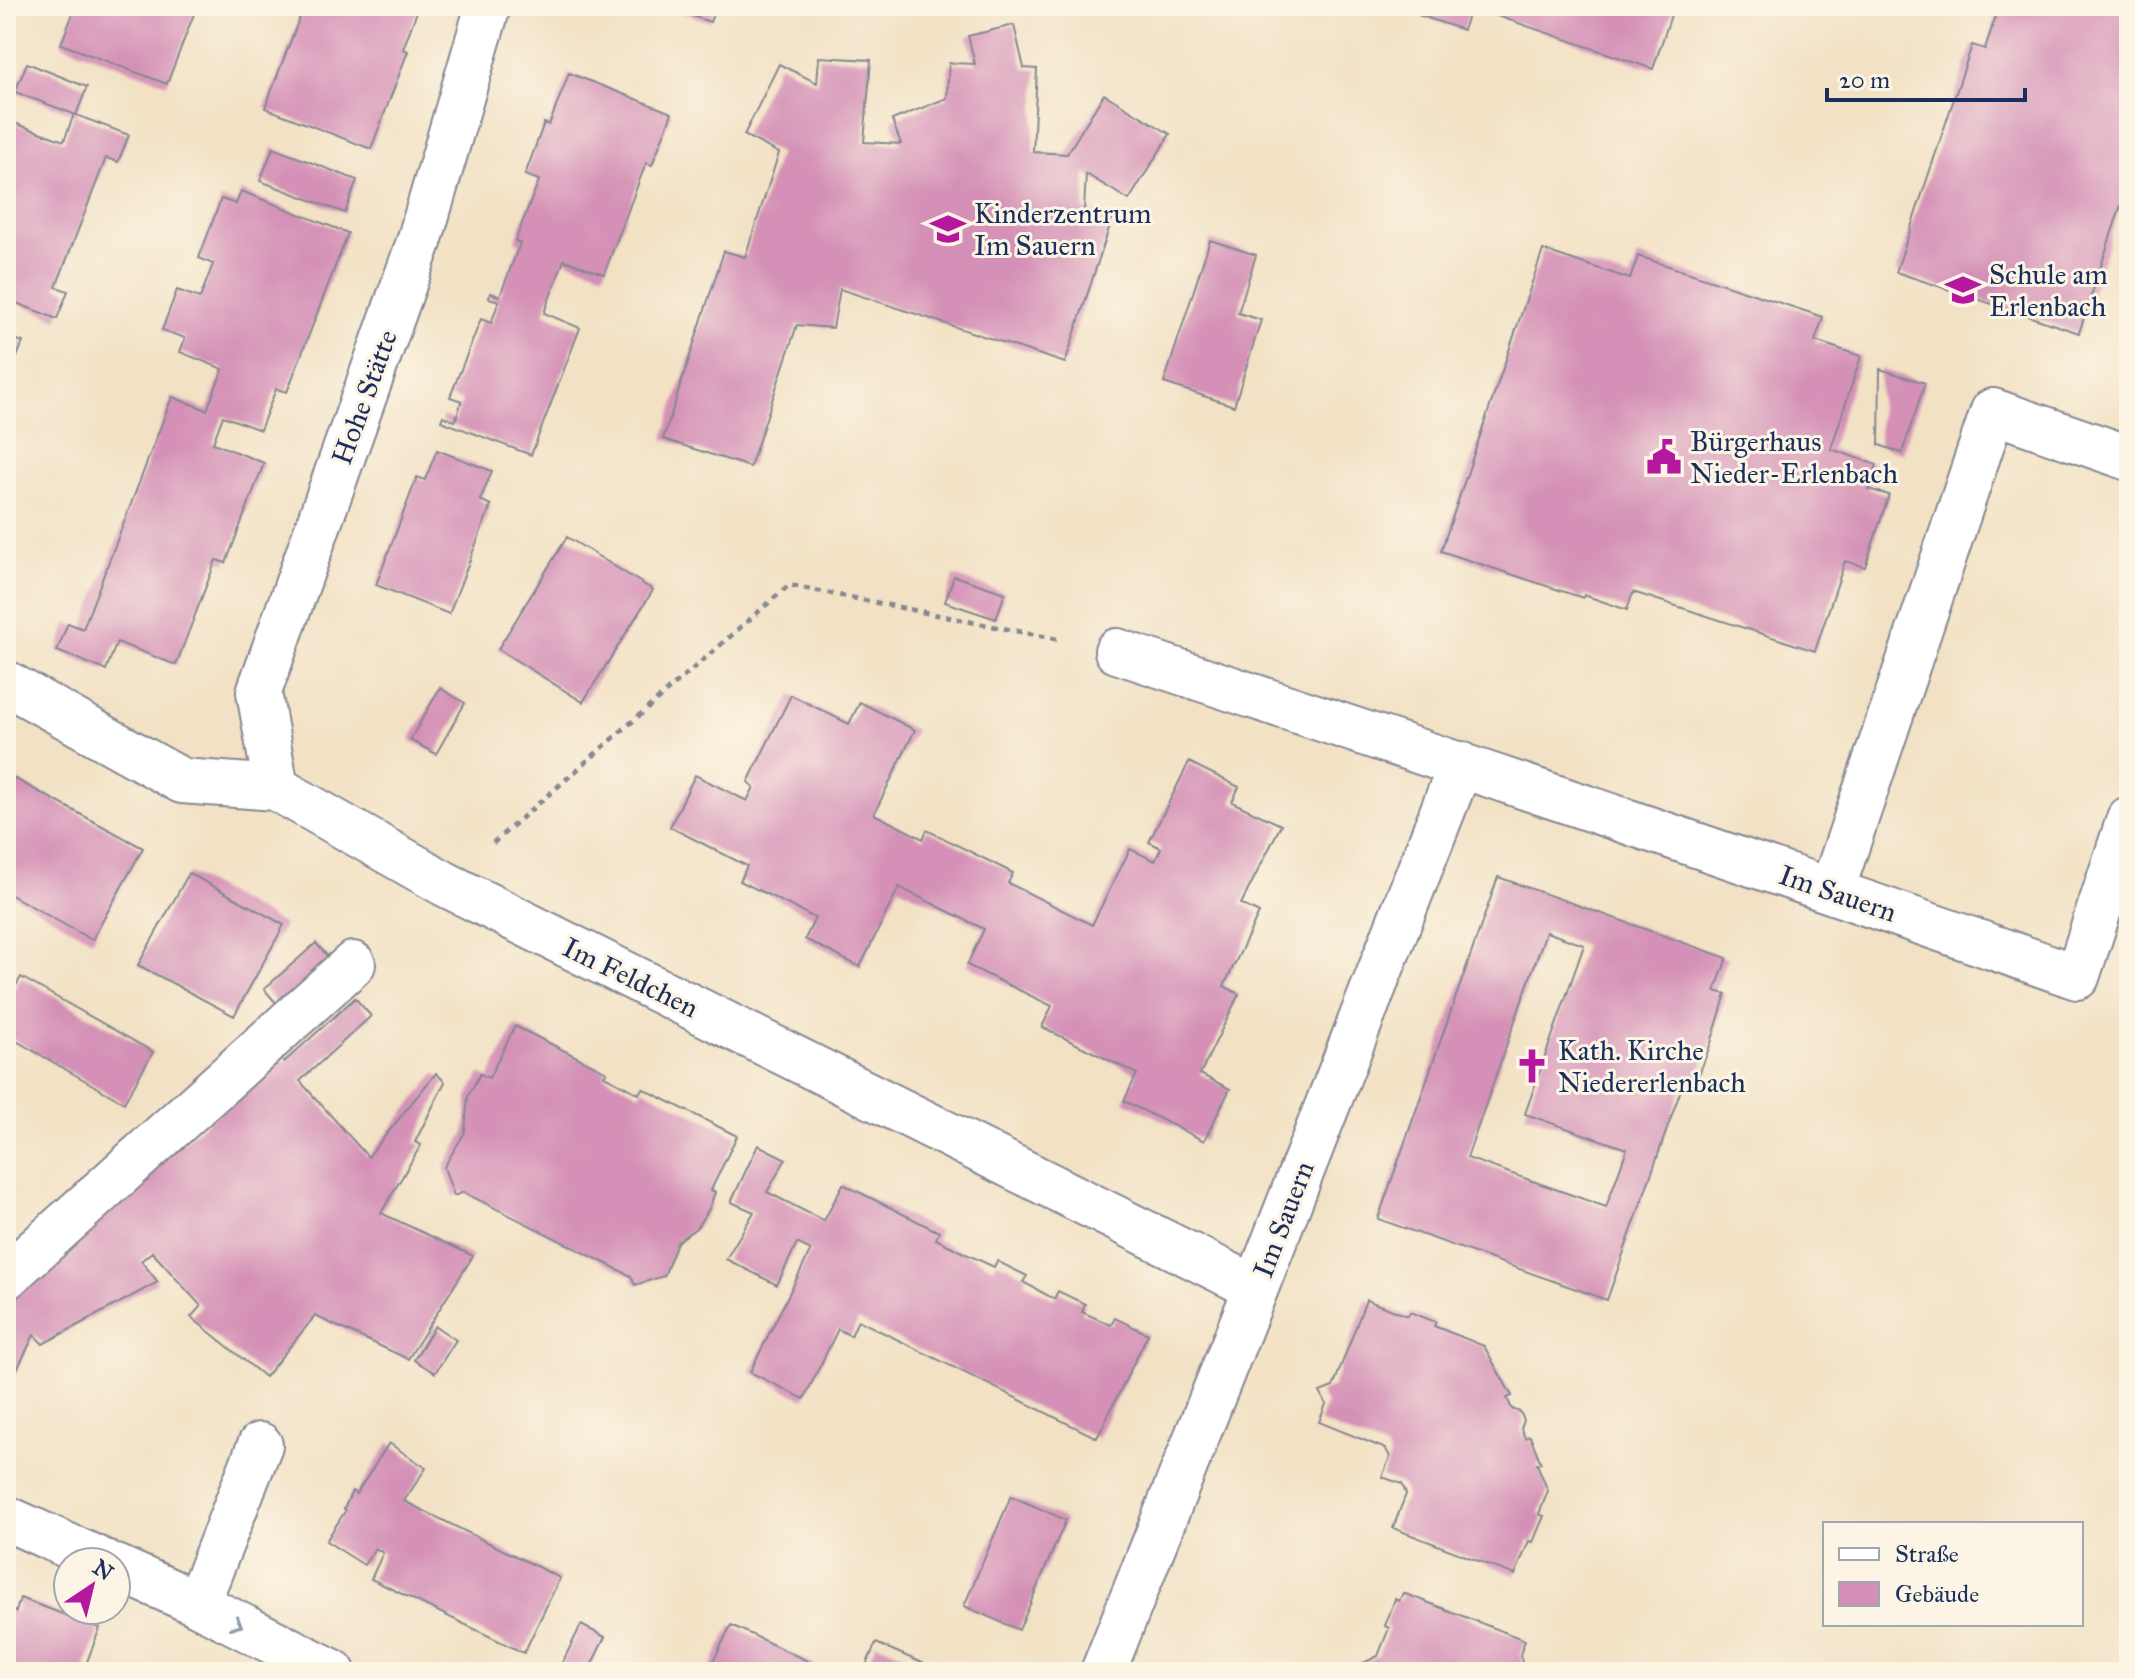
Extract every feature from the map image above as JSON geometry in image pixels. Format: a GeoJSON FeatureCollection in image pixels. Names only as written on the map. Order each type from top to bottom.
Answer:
{"type":"FeatureCollection","features":[{"type":"Feature","properties":{"kind":"street","name":"Hohe Stätte"},"geometry":{"type":"LineString","coordinates":[[276,788],[259,692],[419,242],[488,6]]}},
{"type":"Feature","properties":{"kind":"street"},"geometry":{"type":"LineString","coordinates":[[1832,890],[1993,411],[2129,458]]}},
{"type":"Feature","properties":{"kind":"street","name":"Im Sauern"},"geometry":{"type":"LineString","coordinates":[[1117,651],[1461,764],[2077,977],[2129,819]]}},
{"type":"Feature","properties":{"kind":"street","name":"Im Feldchen"},"geometry":{"type":"LineString","coordinates":[[6,683],[182,781],[276,788],[445,884],[1256,1288]]}},
{"type":"Feature","properties":{"kind":"street","name":"Im Sauern"},"geometry":{"type":"LineString","coordinates":[[1103,1672],[1461,764]]}},
{"type":"Feature","properties":{"kind":"street"},"geometry":{"type":"LineString","coordinates":[[6,1277],[353,964]]}},
{"type":"Feature","properties":{"kind":"street"},"geometry":{"type":"LineString","coordinates":[[196,1603],[260,1445]]}},
{"type":"Feature","properties":{"kind":"street"},"geometry":{"type":"LineString","coordinates":[[6,1518],[68,1546]]}},
{"type":"Feature","properties":{"kind":"street"},"geometry":{"type":"LineString","coordinates":[[132,1574],[333,1672]]}},
{"type":"Feature","properties":{"kind":"path"},"geometry":{"type":"LineString","coordinates":[[445,884],[789,585],[1117,651]]}},
{"type":"Feature","properties":{"kind":"building"},"geometry":{"type":"Polygon","coordinates":[[[76,6],[197,6],[167,84],[61,44],[76,6]]]}},
{"type":"Feature","properties":{"kind":"building"},"geometry":{"type":"Polygon","coordinates":[[[304,6],[419,6],[403,49],[408,51],[371,149],[265,108],[304,6]]]}},
{"type":"Feature","properties":{"kind":"building"},"geometry":{"type":"Polygon","coordinates":[[[663,6],[716,6],[710,22],[663,6]]]}},
{"type":"Feature","properties":{"kind":"building"},"geometry":{"type":"Polygon","coordinates":[[[1422,6],[1674,6],[1653,69],[1471,7],[1463,30],[1419,15],[1422,6]]]}},
{"type":"Feature","properties":{"kind":"building"},"geometry":{"type":"Polygon","coordinates":[[[1999,6],[2129,6],[2129,180],[2079,333],[1896,272],[1972,45],[1985,49],[1999,6]]]}},
{"type":"Feature","properties":{"kind":"building"},"geometry":{"type":"Polygon","coordinates":[[[1014,25],[1024,68],[1037,69],[1033,152],[1067,154],[1104,94],[1170,134],[1129,200],[1086,174],[1084,210],[1112,219],[1065,363],[840,289],[833,328],[797,325],[750,467],[663,439],[724,251],[745,257],[779,153],[744,135],[779,64],[817,83],[819,57],[871,60],[864,142],[901,144],[892,120],[947,98],[949,63],[975,64],[968,36],[1014,25]]]}},
{"type":"Feature","properties":{"kind":"building"},"geometry":{"type":"Polygon","coordinates":[[[27,63],[87,87],[76,115],[129,135],[118,162],[106,158],[56,287],[68,291],[57,319],[6,299],[6,287],[12,270],[6,268],[6,120],[64,141],[74,114],[15,92],[27,63]]]}},
{"type":"Feature","properties":{"kind":"building"},"geometry":{"type":"Polygon","coordinates":[[[569,73],[672,113],[652,165],[646,163],[604,274],[564,260],[544,313],[580,328],[531,455],[441,421],[443,416],[455,421],[462,401],[450,397],[481,319],[491,323],[499,301],[489,298],[490,293],[500,296],[520,243],[515,241],[539,180],[525,175],[544,123],[549,125],[569,73]]]}},
{"type":"Feature","properties":{"kind":"building"},"geometry":{"type":"Polygon","coordinates":[[[273,148],[357,180],[345,213],[260,181],[273,148]]]}},
{"type":"Feature","properties":{"kind":"building"},"geometry":{"type":"Polygon","coordinates":[[[241,191],[348,233],[287,392],[276,389],[260,430],[223,416],[213,443],[264,463],[226,563],[216,560],[176,665],[117,642],[106,670],[57,651],[68,623],[83,629],[172,397],[207,410],[223,369],[180,352],[185,338],[162,330],[177,290],[200,298],[213,264],[199,258],[221,199],[236,204],[241,191]]]}},
{"type":"Feature","properties":{"kind":"building"},"geometry":{"type":"Polygon","coordinates":[[[1210,240],[1256,255],[1238,313],[1261,320],[1234,406],[1164,383],[1210,240]]]}},
{"type":"Feature","properties":{"kind":"building","name":"Bürgerhaus Nieder-Erlenbach"},"geometry":{"type":"Polygon","coordinates":[[[1543,250],[1630,279],[1638,256],[1823,317],[1815,341],[1861,356],[1831,449],[1877,465],[1868,489],[1889,495],[1865,567],[1845,561],[1815,651],[1633,592],[1627,610],[1441,551],[1543,250]]]}},
{"type":"Feature","properties":{"kind":"building"},"geometry":{"type":"Polygon","coordinates":[[[6,336],[23,342],[6,384],[6,336]]]}},
{"type":"Feature","properties":{"kind":"building"},"geometry":{"type":"Polygon","coordinates":[[[1880,369],[1925,383],[1902,453],[1879,445],[1880,369]]]}},
{"type":"Feature","properties":{"kind":"building"},"geometry":{"type":"Polygon","coordinates":[[[437,450],[492,471],[480,500],[491,505],[449,614],[376,585],[417,477],[425,480],[437,450]]]}},
{"type":"Feature","properties":{"kind":"building"},"geometry":{"type":"Polygon","coordinates":[[[567,537],[653,590],[583,702],[498,649],[567,537]]]}},
{"type":"Feature","properties":{"kind":"building"},"geometry":{"type":"Polygon","coordinates":[[[954,576],[1005,593],[996,619],[945,602],[954,576]]]}},
{"type":"Feature","properties":{"kind":"building"},"geometry":{"type":"Polygon","coordinates":[[[440,688],[465,703],[436,754],[410,740],[440,688]]]}},
{"type":"Feature","properties":{"kind":"building"},"geometry":{"type":"Polygon","coordinates":[[[791,695],[849,724],[860,702],[915,730],[874,814],[923,839],[927,830],[1013,873],[1008,883],[1092,925],[1130,849],[1155,861],[1161,848],[1149,842],[1189,762],[1239,787],[1232,802],[1281,825],[1241,904],[1259,913],[1224,986],[1239,994],[1200,1074],[1230,1089],[1204,1141],[1124,1101],[1137,1074],[1042,1027],[1052,1006],[967,965],[984,929],[899,887],[860,967],[805,939],[815,918],[740,881],[747,866],[670,827],[695,775],[747,801],[754,787],[748,782],[791,695]]]}},
{"type":"Feature","properties":{"kind":"building"},"geometry":{"type":"Polygon","coordinates":[[[6,774],[143,848],[92,940],[6,892],[6,774]]]}},
{"type":"Feature","properties":{"kind":"building"},"geometry":{"type":"Polygon","coordinates":[[[189,873],[284,925],[234,1016],[138,965],[189,873]]]}},
{"type":"Feature","properties":{"kind":"building"},"geometry":{"type":"Polygon","coordinates":[[[1498,877],[1727,958],[1715,991],[1726,994],[1711,1043],[1696,1082],[1685,1078],[1607,1300],[1378,1219],[1498,877]],[[1546,932],[1467,1158],[1606,1207],[1627,1149],[1525,1114],[1584,945],[1546,932]]]}},
{"type":"Feature","properties":{"kind":"building"},"geometry":{"type":"Polygon","coordinates":[[[316,943],[335,965],[283,1011],[264,989],[316,943]]]}},
{"type":"Feature","properties":{"kind":"building"},"geometry":{"type":"Polygon","coordinates":[[[21,977],[153,1052],[124,1103],[6,1035],[6,1003],[21,977]]]}},
{"type":"Feature","properties":{"kind":"building"},"geometry":{"type":"Polygon","coordinates":[[[355,998],[371,1016],[300,1081],[368,1157],[436,1073],[445,1082],[415,1142],[421,1145],[381,1213],[473,1256],[408,1359],[315,1316],[265,1377],[191,1317],[201,1306],[152,1252],[141,1261],[158,1282],[43,1344],[34,1335],[6,1392],[6,1301],[280,1057],[284,1062],[355,998]]]}},
{"type":"Feature","properties":{"kind":"building"},"geometry":{"type":"Polygon","coordinates":[[[515,1026],[607,1072],[604,1076],[639,1094],[642,1088],[737,1136],[711,1190],[715,1192],[709,1209],[696,1228],[677,1242],[664,1276],[635,1285],[631,1276],[463,1192],[454,1196],[444,1167],[465,1132],[468,1096],[480,1074],[489,1078],[515,1026]]]}},
{"type":"Feature","properties":{"kind":"building"},"geometry":{"type":"Polygon","coordinates":[[[758,1145],[786,1159],[767,1192],[824,1221],[843,1184],[939,1232],[936,1239],[964,1253],[994,1267],[997,1261],[1027,1276],[1023,1282],[1054,1299],[1058,1291],[1085,1304],[1082,1312],[1111,1325],[1115,1318],[1148,1334],[1097,1438],[858,1320],[851,1336],[838,1329],[804,1399],[750,1372],[811,1250],[797,1243],[777,1285],[726,1259],[754,1212],[731,1202],[758,1145]]]}},
{"type":"Feature","properties":{"kind":"building"},"geometry":{"type":"Polygon","coordinates":[[[1366,1300],[1408,1316],[1410,1312],[1436,1322],[1434,1326],[1484,1346],[1512,1396],[1507,1398],[1512,1409],[1520,1412],[1524,1420],[1521,1429],[1525,1438],[1530,1436],[1548,1491],[1539,1514],[1544,1516],[1533,1542],[1529,1541],[1515,1575],[1393,1528],[1406,1494],[1402,1484],[1382,1477],[1390,1457],[1386,1449],[1319,1422],[1326,1404],[1320,1392],[1333,1387],[1366,1300]]]}},
{"type":"Feature","properties":{"kind":"building"},"geometry":{"type":"Polygon","coordinates":[[[435,1326],[456,1340],[435,1373],[414,1360],[435,1326]]]}},
{"type":"Feature","properties":{"kind":"building"},"geometry":{"type":"Polygon","coordinates":[[[389,1443],[426,1468],[404,1501],[560,1578],[524,1653],[371,1579],[383,1553],[375,1548],[364,1565],[326,1541],[346,1510],[352,1491],[356,1494],[389,1443]]]}},
{"type":"Feature","properties":{"kind":"building"},"geometry":{"type":"Polygon","coordinates":[[[1011,1496],[1066,1520],[1019,1630],[964,1606],[1011,1496]]]}},
{"type":"Feature","properties":{"kind":"building"},"geometry":{"type":"Polygon","coordinates":[[[1403,1593],[1525,1640],[1520,1655],[1523,1665],[1521,1672],[1362,1672],[1359,1665],[1378,1656],[1389,1628],[1385,1626],[1395,1599],[1399,1601],[1403,1593]]]}},
{"type":"Feature","properties":{"kind":"building"},"geometry":{"type":"Polygon","coordinates":[[[20,1598],[52,1610],[52,1626],[100,1628],[83,1672],[6,1672],[6,1608],[16,1612],[20,1598]]]}},
{"type":"Feature","properties":{"kind":"building"},"geometry":{"type":"Polygon","coordinates":[[[581,1625],[605,1637],[588,1672],[560,1672],[558,1671],[581,1625]]]}},
{"type":"Feature","properties":{"kind":"building"},"geometry":{"type":"Polygon","coordinates":[[[731,1625],[816,1665],[812,1672],[708,1672],[731,1625]]]}},
{"type":"Feature","properties":{"kind":"building"},"geometry":{"type":"Polygon","coordinates":[[[876,1643],[943,1672],[863,1672],[876,1643]]]}},
{"type":"Feature","properties":{"kind":"place","name":"Kinderzentrum Im Sauern"},"geometry":{"type":"Point","coordinates":[948,229]}},
{"type":"Feature","properties":{"kind":"place","name":"Schule am Erlenbach"},"geometry":{"type":"Point","coordinates":[1963,290]}},
{"type":"Feature","properties":{"kind":"place","name":"Bürgerhaus Nieder-Erlenbach"},"geometry":{"type":"Point","coordinates":[1664,457]}},
{"type":"Feature","properties":{"kind":"place","name":"Kath. Kirche Niedererlenbach"},"geometry":{"type":"Point","coordinates":[1532,1066]}}]}
